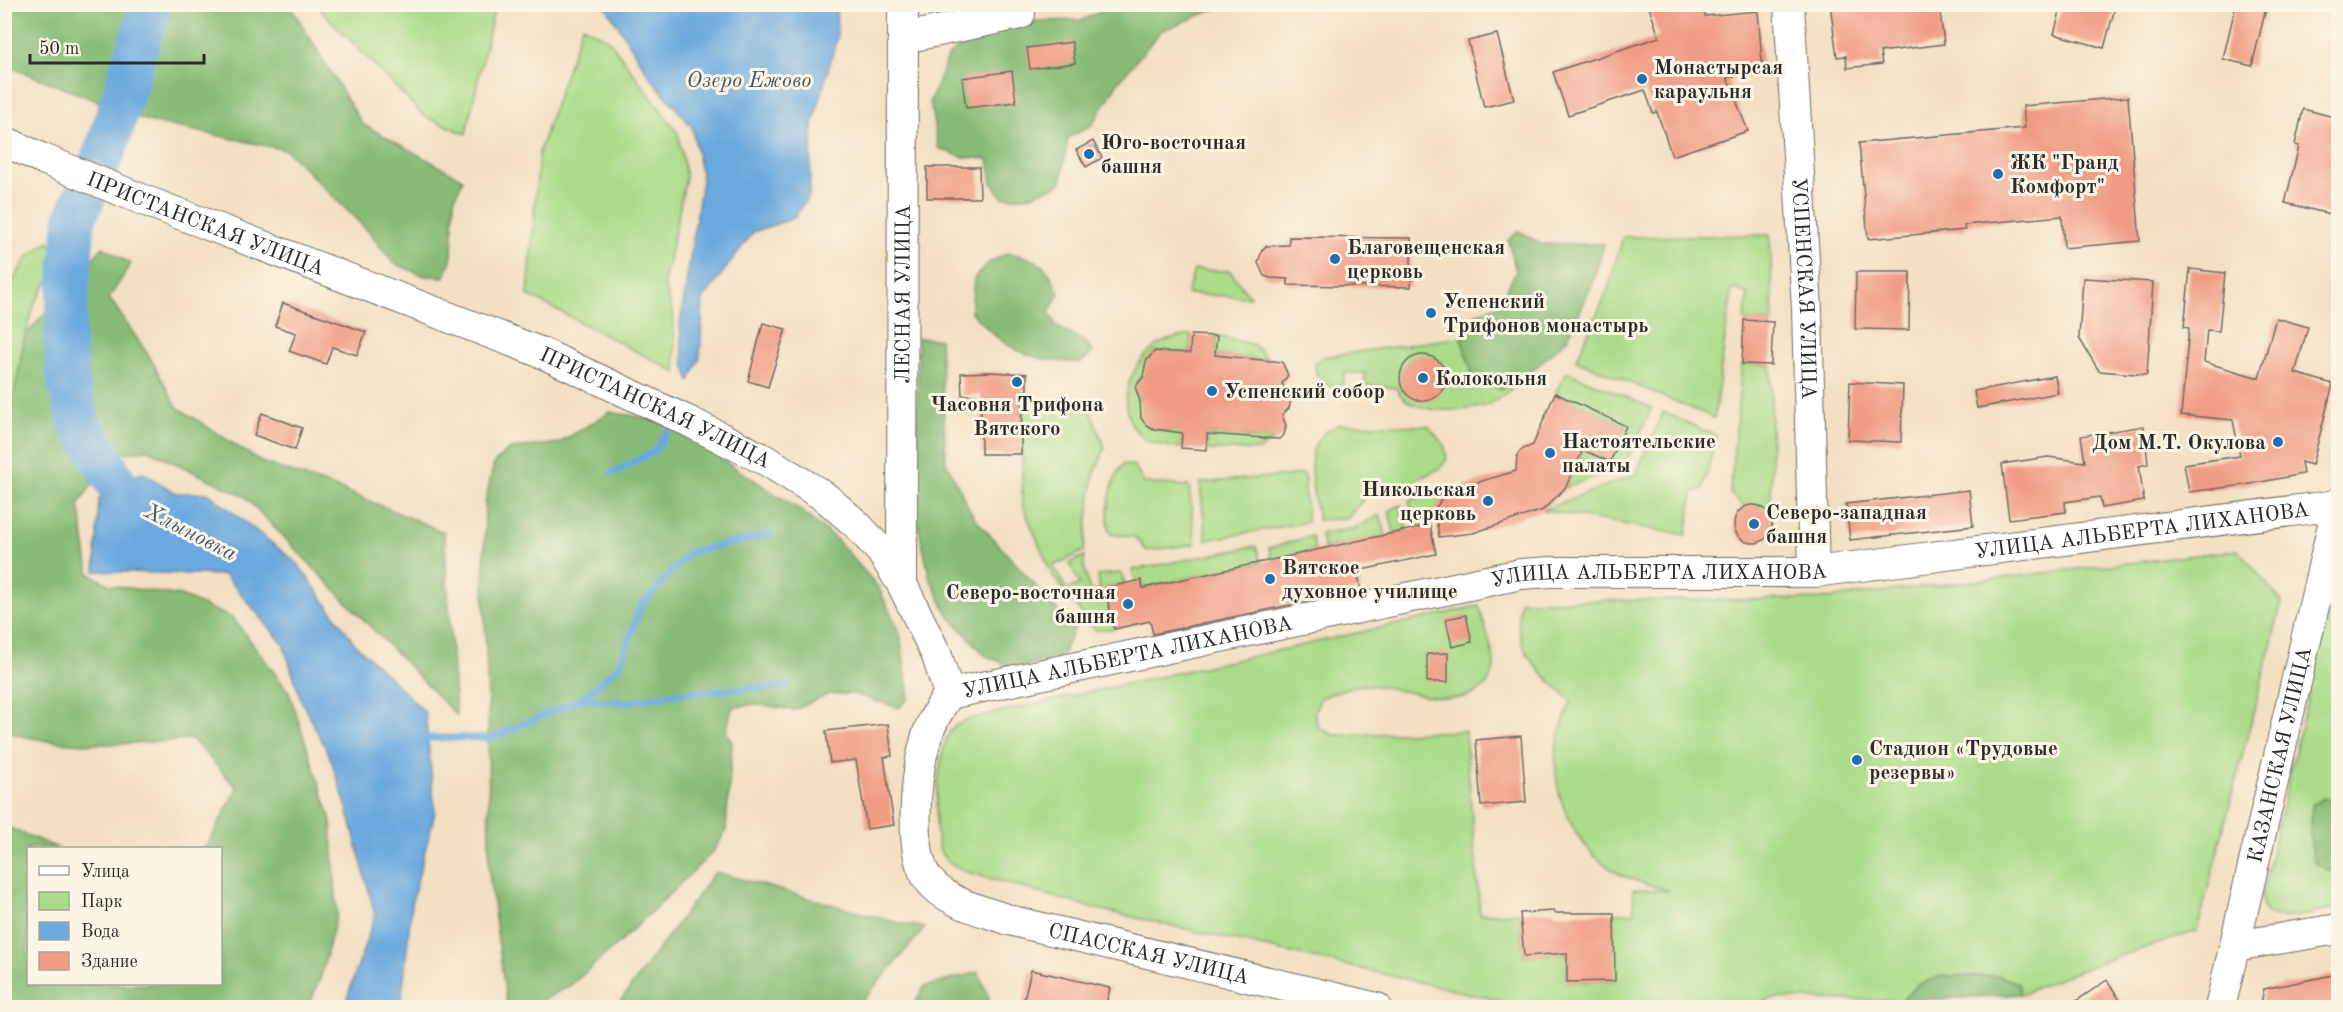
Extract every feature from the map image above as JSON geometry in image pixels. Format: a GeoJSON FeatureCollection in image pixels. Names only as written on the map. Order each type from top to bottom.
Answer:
{"type":"FeatureCollection","features":[{"type":"Feature","properties":{"kind":"street","name":"ЛЕСНАЯ УЛИЦА"},"geometry":{"type":"LineString","coordinates":[[902,584],[903,4]]}},
{"type":"Feature","properties":{"kind":"street","name":"УСПЕНСКАЯ УЛИЦА"},"geometry":{"type":"LineString","coordinates":[[1789,4],[1797,174],[1807,310],[1814,572]]}},
{"type":"Feature","properties":{"kind":"street"},"geometry":{"type":"LineString","coordinates":[[904,38],[1020,14]]}},
{"type":"Feature","properties":{"kind":"street","name":"ПРИСТАНСКАЯ УЛИЦА"},"geometry":{"type":"LineString","coordinates":[[4,141],[146,201],[542,353],[767,461],[825,497],[856,524],[881,551],[902,584],[938,656],[949,694]]}},
{"type":"Feature","properties":{"kind":"street","name":"УЛИЦА АЛЬБЕРТА ЛИХАНОВА"},"geometry":{"type":"LineString","coordinates":[[949,694],[1521,574],[1814,572],[2338,504]]}},
{"type":"Feature","properties":{"kind":"street","name":"КАЗАНСКАЯ УЛИЦА"},"geometry":{"type":"LineString","coordinates":[[2220,1008],[2338,504]]}},
{"type":"Feature","properties":{"kind":"street","name":"СПАССКАЯ УЛИЦА"},"geometry":{"type":"LineString","coordinates":[[949,694],[937,712],[923,750],[916,793],[919,861],[928,878],[944,893],[958,902],[1009,920],[1377,1008]]}},
{"type":"Feature","properties":{"kind":"street"},"geometry":{"type":"LineString","coordinates":[[2235,946],[2338,929]]}},
{"type":"Feature","properties":{"kind":"green space"},"geometry":{"type":"Polygon","coordinates":[[[4,5],[290,5],[362,124],[463,179],[454,200],[452,256],[445,277],[425,276],[393,263],[369,232],[286,150],[148,121],[5,65],[4,5]]]}},
{"type":"Feature","properties":{"kind":"green space"},"geometry":{"type":"Polygon","coordinates":[[[316,5],[495,5],[466,134],[424,116],[316,5]]]}},
{"type":"Feature","properties":{"kind":"green space"},"geometry":{"type":"Polygon","coordinates":[[[1116,5],[1225,5],[1161,31],[1119,81],[1092,125],[1068,138],[1061,184],[1026,197],[1002,197],[992,183],[988,159],[962,157],[938,148],[930,101],[949,55],[981,33],[1038,21],[1082,20],[1116,5]]]}},
{"type":"Feature","properties":{"kind":"green space"},"geometry":{"type":"Polygon","coordinates":[[[582,26],[608,39],[678,133],[686,177],[664,284],[673,313],[676,372],[528,295],[539,152],[582,26]]]}},
{"type":"Feature","properties":{"kind":"green space"},"geometry":{"type":"Polygon","coordinates":[[[1519,231],[1541,244],[1604,244],[1591,287],[1567,339],[1530,373],[1500,389],[1473,377],[1461,337],[1475,314],[1499,305],[1516,271],[1508,240],[1519,231]]]}},
{"type":"Feature","properties":{"kind":"green space"},"geometry":{"type":"Polygon","coordinates":[[[1770,235],[1773,322],[1744,320],[1748,294],[1732,288],[1714,418],[1576,360],[1607,292],[1623,237],[1770,235]]]}},
{"type":"Feature","properties":{"kind":"green space"},"geometry":{"type":"Polygon","coordinates":[[[49,241],[58,266],[35,302],[25,336],[9,422],[5,428],[4,296],[27,258],[49,241]]]}},
{"type":"Feature","properties":{"kind":"green space"},"geometry":{"type":"Polygon","coordinates":[[[103,247],[131,264],[109,298],[149,356],[177,407],[261,462],[343,490],[444,532],[456,715],[244,496],[148,450],[114,454],[79,503],[89,573],[109,585],[181,596],[233,618],[289,692],[331,820],[337,914],[321,976],[308,1007],[5,1007],[5,826],[56,847],[27,847],[27,985],[222,985],[222,847],[204,847],[207,846],[237,788],[192,739],[97,744],[50,741],[5,731],[5,428],[9,422],[25,336],[103,247]]]}},
{"type":"Feature","properties":{"kind":"green space"},"geometry":{"type":"Polygon","coordinates":[[[1008,253],[1027,257],[1041,264],[1051,276],[1059,294],[1049,312],[1057,327],[1086,342],[1093,352],[1082,362],[1048,360],[1020,352],[996,336],[971,312],[974,278],[988,263],[1008,253]]]}},
{"type":"Feature","properties":{"kind":"green space"},"geometry":{"type":"Polygon","coordinates":[[[1194,270],[1230,271],[1250,297],[1187,294],[1194,270]]]}},
{"type":"Feature","properties":{"kind":"green space"},"geometry":{"type":"Polygon","coordinates":[[[1191,335],[1190,353],[1155,351],[1146,361],[1145,366],[1148,373],[1139,379],[1135,387],[1140,401],[1146,404],[1141,411],[1145,423],[1156,429],[1182,432],[1181,448],[1155,444],[1141,436],[1132,424],[1127,411],[1126,396],[1129,382],[1136,368],[1155,347],[1171,339],[1191,335]]]}},
{"type":"Feature","properties":{"kind":"green space"},"geometry":{"type":"Polygon","coordinates":[[[1217,336],[1254,345],[1269,360],[1215,355],[1217,336]]]}},
{"type":"Feature","properties":{"kind":"green space"},"geometry":{"type":"Polygon","coordinates":[[[1461,337],[1474,377],[1500,389],[1530,373],[1494,402],[1479,407],[1452,410],[1424,408],[1412,404],[1402,397],[1396,388],[1364,385],[1365,373],[1344,373],[1344,385],[1328,386],[1316,374],[1315,363],[1323,357],[1461,337]]]}},
{"type":"Feature","properties":{"kind":"green space"},"geometry":{"type":"Polygon","coordinates":[[[918,338],[940,339],[946,462],[973,516],[1074,629],[1061,658],[1015,668],[986,656],[948,615],[930,578],[916,517],[918,338]]]}},
{"type":"Feature","properties":{"kind":"green space"},"geometry":{"type":"Polygon","coordinates":[[[1742,364],[1771,365],[1771,517],[1758,505],[1744,507],[1730,493],[1742,364]]]}},
{"type":"Feature","properties":{"kind":"green space"},"geometry":{"type":"Polygon","coordinates":[[[1567,372],[1652,408],[1624,466],[1565,488],[1583,451],[1610,462],[1626,426],[1555,393],[1567,372]]]}},
{"type":"Feature","properties":{"kind":"green space"},"geometry":{"type":"Polygon","coordinates":[[[1086,399],[1105,448],[1093,478],[1084,551],[1053,566],[1067,590],[1080,584],[1069,563],[1084,556],[1084,567],[1090,592],[1100,589],[1098,576],[1121,573],[1125,583],[1106,588],[1114,629],[1095,630],[1052,575],[1022,504],[1023,401],[1086,399]]]}},
{"type":"Feature","properties":{"kind":"green space"},"geometry":{"type":"Polygon","coordinates":[[[610,412],[646,418],[668,425],[796,507],[837,540],[878,587],[900,633],[909,698],[899,708],[854,694],[829,694],[794,710],[755,704],[732,708],[726,731],[732,743],[726,830],[713,852],[621,941],[571,985],[530,1007],[507,1007],[489,873],[488,701],[484,594],[485,503],[494,463],[510,449],[559,443],[610,412]]]}},
{"type":"Feature","properties":{"kind":"green space"},"geometry":{"type":"Polygon","coordinates":[[[1663,412],[1716,436],[1703,489],[1693,492],[1686,535],[1543,510],[1636,474],[1663,412]]]}},
{"type":"Feature","properties":{"kind":"green space"},"geometry":{"type":"Polygon","coordinates":[[[1339,424],[1428,426],[1444,444],[1447,459],[1439,469],[1410,483],[1370,491],[1348,518],[1318,520],[1312,482],[1312,454],[1319,438],[1339,424]]]}},
{"type":"Feature","properties":{"kind":"green space"},"geometry":{"type":"Polygon","coordinates":[[[1207,434],[1274,440],[1259,450],[1207,450],[1207,434]]]}},
{"type":"Feature","properties":{"kind":"green space"},"geometry":{"type":"Polygon","coordinates":[[[1123,464],[1134,466],[1144,483],[1189,486],[1195,544],[1147,551],[1135,537],[1110,534],[1108,516],[1110,498],[1115,479],[1123,464]]]}},
{"type":"Feature","properties":{"kind":"green space"},"geometry":{"type":"Polygon","coordinates":[[[1304,474],[1307,522],[1206,540],[1200,483],[1304,474]]]}},
{"type":"Feature","properties":{"kind":"green space"},"geometry":{"type":"Polygon","coordinates":[[[1445,492],[1430,525],[1417,528],[1409,500],[1445,492]]]}},
{"type":"Feature","properties":{"kind":"green space"},"geometry":{"type":"Polygon","coordinates":[[[1401,505],[1407,530],[1394,533],[1389,511],[1401,505]]]}},
{"type":"Feature","properties":{"kind":"green space"},"geometry":{"type":"Polygon","coordinates":[[[1380,515],[1386,535],[1324,548],[1320,533],[1353,529],[1380,515]]]}},
{"type":"Feature","properties":{"kind":"green space"},"geometry":{"type":"Polygon","coordinates":[[[1312,536],[1315,550],[1272,560],[1269,548],[1312,536]]]}},
{"type":"Feature","properties":{"kind":"green space"},"geometry":{"type":"Polygon","coordinates":[[[1256,546],[1261,562],[1143,588],[1136,581],[1132,570],[1256,546]]]}},
{"type":"Feature","properties":{"kind":"green space"},"geometry":{"type":"Polygon","coordinates":[[[2238,550],[2282,602],[2197,931],[2104,961],[2021,994],[1901,1001],[1771,998],[1754,1008],[1529,1007],[1093,908],[967,872],[946,860],[938,843],[936,812],[942,757],[949,733],[961,722],[1479,606],[1494,664],[1491,678],[1477,692],[1464,697],[1449,698],[1369,685],[1350,687],[1321,698],[1314,712],[1318,727],[1334,735],[1465,731],[1480,914],[1520,913],[1524,956],[1567,953],[1567,982],[1614,981],[1614,913],[1634,913],[1633,889],[1670,891],[1621,875],[1606,865],[1581,839],[1571,824],[1559,790],[1556,754],[1571,701],[1538,668],[1523,646],[1518,618],[1520,601],[1821,599],[2238,550]]]}},
{"type":"Feature","properties":{"kind":"green space"},"geometry":{"type":"Polygon","coordinates":[[[2338,567],[2338,908],[2302,916],[2274,916],[2265,910],[2261,897],[2338,567]]]}},
{"type":"Feature","properties":{"kind":"green space"},"geometry":{"type":"Polygon","coordinates":[[[2323,798],[2338,802],[2338,872],[2329,871],[2314,862],[2310,837],[2312,805],[2323,798]]]}},
{"type":"Feature","properties":{"kind":"green space"},"geometry":{"type":"Polygon","coordinates":[[[715,872],[895,922],[925,928],[857,1007],[616,1007],[715,872]]]}},
{"type":"Feature","properties":{"kind":"green space"},"geometry":{"type":"Polygon","coordinates":[[[978,972],[989,998],[988,1007],[913,1007],[924,987],[978,972]]]}},
{"type":"Feature","properties":{"kind":"green space"},"geometry":{"type":"Polygon","coordinates":[[[1941,976],[2000,976],[2018,983],[2021,994],[1901,1001],[1917,985],[1941,976]]]}},
{"type":"Feature","properties":{"kind":"water","name":"Озеро Ежово"},"geometry":{"type":"Polygon","coordinates":[[[605,5],[836,5],[837,38],[813,124],[809,196],[794,218],[753,232],[703,299],[700,357],[690,381],[684,364],[680,325],[702,179],[692,127],[650,77],[605,5]]]}},
{"type":"Feature","properties":{"kind":"water"},"geometry":{"type":"Polygon","coordinates":[[[142,472],[176,493],[208,493],[297,563],[356,645],[425,712],[435,812],[412,901],[401,1007],[344,1007],[375,915],[347,808],[330,757],[302,702],[283,644],[225,575],[95,571],[99,499],[142,472]]]}},
{"type":"Feature","properties":{"kind":"building","name":"Монастырсая караульня"},"geometry":{"type":"Polygon","coordinates":[[[1648,4],[1701,4],[1705,16],[1758,11],[1763,74],[1727,77],[1748,131],[1672,156],[1657,112],[1653,113],[1645,90],[1568,115],[1553,72],[1659,37],[1648,4]]]}},
{"type":"Feature","properties":{"kind":"building"},"geometry":{"type":"Polygon","coordinates":[[[1830,4],[1939,4],[1944,44],[1880,52],[1882,64],[1847,68],[1846,56],[1837,57],[1830,4]]]}},
{"type":"Feature","properties":{"kind":"building"},"geometry":{"type":"Polygon","coordinates":[[[2062,4],[2116,4],[2104,48],[2054,34],[2062,4]]]}},
{"type":"Feature","properties":{"kind":"building"},"geometry":{"type":"Polygon","coordinates":[[[2236,4],[2267,4],[2252,66],[2223,59],[2236,4]]]}},
{"type":"Feature","properties":{"kind":"building"},"geometry":{"type":"Polygon","coordinates":[[[1497,34],[1514,100],[1484,107],[1468,41],[1497,34]]]}},
{"type":"Feature","properties":{"kind":"building"},"geometry":{"type":"Polygon","coordinates":[[[1072,42],[1075,63],[1030,69],[1027,48],[1072,42]]]}},
{"type":"Feature","properties":{"kind":"building"},"geometry":{"type":"Polygon","coordinates":[[[1012,71],[1016,102],[966,108],[962,78],[1012,71]]]}},
{"type":"Feature","properties":{"kind":"building","name":"ЖК \"Гранд Комфорт\""},"geometry":{"type":"Polygon","coordinates":[[[2128,97],[2140,241],[2064,248],[2062,216],[1964,225],[1965,230],[1868,239],[1859,143],[2025,128],[2023,106],[2128,97]]]}},
{"type":"Feature","properties":{"kind":"building"},"geometry":{"type":"Polygon","coordinates":[[[2303,109],[2338,118],[2338,216],[2285,203],[2299,146],[2295,145],[2303,109]]]}},
{"type":"Feature","properties":{"kind":"building","name":"Юго-восточная башня"},"geometry":{"type":"Polygon","coordinates":[[[1093,141],[1102,158],[1086,167],[1076,150],[1093,141]]]}},
{"type":"Feature","properties":{"kind":"building"},"geometry":{"type":"Polygon","coordinates":[[[927,167],[979,167],[980,198],[927,198],[927,167]]]}},
{"type":"Feature","properties":{"kind":"building","name":"Благовещенская церковь"},"geometry":{"type":"Polygon","coordinates":[[[1289,237],[1411,238],[1411,287],[1288,285],[1288,279],[1264,276],[1258,263],[1262,250],[1266,246],[1289,245],[1289,237]]]}},
{"type":"Feature","properties":{"kind":"building"},"geometry":{"type":"Polygon","coordinates":[[[2190,269],[2225,273],[2219,331],[2207,330],[2204,362],[2259,378],[2276,318],[2308,327],[2295,373],[2333,384],[2312,465],[2301,462],[2303,474],[2245,485],[2189,492],[2184,464],[2240,456],[2233,420],[2181,415],[2189,328],[2184,327],[2190,269]]]}},
{"type":"Feature","properties":{"kind":"building"},"geometry":{"type":"Polygon","coordinates":[[[1856,272],[1910,272],[1909,330],[1855,329],[1856,272]]]}},
{"type":"Feature","properties":{"kind":"building"},"geometry":{"type":"Polygon","coordinates":[[[2083,278],[2153,282],[2147,375],[2099,371],[2079,338],[2083,278]]]}},
{"type":"Feature","properties":{"kind":"building"},"geometry":{"type":"Polygon","coordinates":[[[283,303],[366,332],[357,355],[332,347],[326,364],[289,351],[296,333],[275,326],[283,303]]]}},
{"type":"Feature","properties":{"kind":"building"},"geometry":{"type":"Polygon","coordinates":[[[1744,320],[1773,322],[1771,365],[1742,364],[1744,320]]]}},
{"type":"Feature","properties":{"kind":"building"},"geometry":{"type":"Polygon","coordinates":[[[763,323],[786,329],[768,387],[748,381],[763,323]]]}},
{"type":"Feature","properties":{"kind":"building","name":"Успенский собор"},"geometry":{"type":"Polygon","coordinates":[[[1191,335],[1217,336],[1215,355],[1282,362],[1288,375],[1282,384],[1290,393],[1291,400],[1289,408],[1282,415],[1286,426],[1284,435],[1279,439],[1207,434],[1207,450],[1181,448],[1182,433],[1154,429],[1146,425],[1141,418],[1140,401],[1135,387],[1143,377],[1146,361],[1155,351],[1190,353],[1191,335]]]}},
{"type":"Feature","properties":{"kind":"building","name":"Колокольня"},"geometry":{"type":"Polygon","coordinates":[[[1423,355],[1439,362],[1446,378],[1439,394],[1423,401],[1407,394],[1400,378],[1407,362],[1423,355]]]}},
{"type":"Feature","properties":{"kind":"building"},"geometry":{"type":"Polygon","coordinates":[[[961,373],[1027,374],[1027,391],[1022,391],[1021,454],[981,454],[981,395],[962,395],[961,373]]]}},
{"type":"Feature","properties":{"kind":"building"},"geometry":{"type":"Polygon","coordinates":[[[2055,376],[2058,393],[1977,408],[1974,391],[2055,376]]]}},
{"type":"Feature","properties":{"kind":"building"},"geometry":{"type":"Polygon","coordinates":[[[1850,382],[1903,385],[1901,442],[1848,440],[1850,382]]]}},
{"type":"Feature","properties":{"kind":"building"},"geometry":{"type":"Polygon","coordinates":[[[1555,393],[1626,426],[1610,462],[1583,450],[1565,488],[1543,510],[1473,533],[1439,537],[1435,510],[1445,492],[1516,471],[1517,455],[1521,450],[1533,445],[1555,393]]]}},
{"type":"Feature","properties":{"kind":"building"},"geometry":{"type":"Polygon","coordinates":[[[262,413],[302,428],[295,450],[254,435],[262,413]]]}},
{"type":"Feature","properties":{"kind":"building"},"geometry":{"type":"Polygon","coordinates":[[[2144,426],[2148,464],[2139,466],[2144,501],[2102,508],[2100,497],[2065,502],[2066,512],[2009,519],[2002,464],[2048,457],[2085,462],[2081,436],[2144,426]]]}},
{"type":"Feature","properties":{"kind":"building"},"geometry":{"type":"Polygon","coordinates":[[[1969,490],[1973,526],[1850,540],[1846,504],[1969,490]]]}},
{"type":"Feature","properties":{"kind":"building","name":"Северо-западная башня"},"geometry":{"type":"Polygon","coordinates":[[[1753,505],[1766,511],[1772,524],[1766,537],[1753,543],[1740,537],[1734,524],[1740,511],[1753,505]]]}},
{"type":"Feature","properties":{"kind":"building","name":"Вятское духовное училище"},"geometry":{"type":"Polygon","coordinates":[[[1430,525],[1436,554],[1357,571],[1361,590],[1153,634],[1150,621],[1114,629],[1105,588],[1141,580],[1143,588],[1430,525]]]}},
{"type":"Feature","properties":{"kind":"building"},"geometry":{"type":"Polygon","coordinates":[[[1466,615],[1472,642],[1452,647],[1446,619],[1466,615]]]}},
{"type":"Feature","properties":{"kind":"building"},"geometry":{"type":"Polygon","coordinates":[[[1448,653],[1448,682],[1427,682],[1427,654],[1448,653]]]}},
{"type":"Feature","properties":{"kind":"building"},"geometry":{"type":"Polygon","coordinates":[[[888,724],[892,756],[884,757],[894,825],[867,829],[856,760],[830,763],[826,731],[888,724]]]}},
{"type":"Feature","properties":{"kind":"building"},"geometry":{"type":"Polygon","coordinates":[[[1521,736],[1526,802],[1481,806],[1476,740],[1521,736]]]}},
{"type":"Feature","properties":{"kind":"building"},"geometry":{"type":"Polygon","coordinates":[[[1554,911],[1554,913],[1614,913],[1615,981],[1567,982],[1567,953],[1524,956],[1520,913],[1554,911]]]}},
{"type":"Feature","properties":{"kind":"building"},"geometry":{"type":"Polygon","coordinates":[[[1031,970],[1110,988],[1105,1008],[1022,1008],[1031,970]]]}},
{"type":"Feature","properties":{"kind":"building"},"geometry":{"type":"Polygon","coordinates":[[[2333,975],[2337,1008],[2260,1008],[2264,989],[2333,975]]]}},
{"type":"Feature","properties":{"kind":"building"},"geometry":{"type":"Polygon","coordinates":[[[2107,980],[2125,1008],[2066,1008],[2107,980]]]}},
{"type":"Feature","properties":{"kind":"waterway","name":"Хлыновка"},"geometry":{"type":"LineString","coordinates":[[151,4],[107,146],[75,219],[64,338],[68,382],[79,423],[119,487],[144,510],[164,521]]}},
{"type":"Feature","properties":{"kind":"waterway"},"geometry":{"type":"LineString","coordinates":[[612,473],[655,451],[667,432]]}},
{"type":"Feature","properties":{"kind":"waterway"},"geometry":{"type":"LineString","coordinates":[[419,738],[491,738],[581,699],[621,664],[641,606],[688,553],[771,534]]}},
{"type":"Feature","properties":{"kind":"waterway"},"geometry":{"type":"LineString","coordinates":[[581,699],[626,702],[681,693],[788,686]]}},
{"type":"Feature","properties":{"kind":"place","name":"Монастырсая караульня"},"geometry":{"type":"Point","coordinates":[1642,79]}},
{"type":"Feature","properties":{"kind":"place","name":"Юго-восточная башня"},"geometry":{"type":"Point","coordinates":[1089,154]}},
{"type":"Feature","properties":{"kind":"place","name":"ЖК \"Гранд Комфорт\""},"geometry":{"type":"Point","coordinates":[1998,174]}},
{"type":"Feature","properties":{"kind":"place","name":"Благовещенская церковь"},"geometry":{"type":"Point","coordinates":[1335,259]}},
{"type":"Feature","properties":{"kind":"place","name":"Успенский Трифонов монастырь"},"geometry":{"type":"Point","coordinates":[1431,313]}},
{"type":"Feature","properties":{"kind":"place","name":"Колокольня"},"geometry":{"type":"Point","coordinates":[1423,378]}},
{"type":"Feature","properties":{"kind":"place","name":"Часовня Трифона Вятского"},"geometry":{"type":"Point","coordinates":[1017,382]}},
{"type":"Feature","properties":{"kind":"place","name":"Успенский собор"},"geometry":{"type":"Point","coordinates":[1212,391]}},
{"type":"Feature","properties":{"kind":"place","name":"Дом М.Т. Окулова"},"geometry":{"type":"Point","coordinates":[2278,442]}},
{"type":"Feature","properties":{"kind":"place","name":"Настоятельские палаты"},"geometry":{"type":"Point","coordinates":[1550,453]}},
{"type":"Feature","properties":{"kind":"place","name":"Никольская церковь"},"geometry":{"type":"Point","coordinates":[1488,501]}},
{"type":"Feature","properties":{"kind":"place","name":"Северо-западная башня"},"geometry":{"type":"Point","coordinates":[1754,524]}},
{"type":"Feature","properties":{"kind":"place","name":"Вятское духовное училище"},"geometry":{"type":"Point","coordinates":[1270,579]}},
{"type":"Feature","properties":{"kind":"place","name":"Северо-восточная башня"},"geometry":{"type":"Point","coordinates":[1128,604]}},
{"type":"Feature","properties":{"kind":"place","name":"Стадион «Трудовые резервы»"},"geometry":{"type":"Point","coordinates":[1857,760]}}]}
